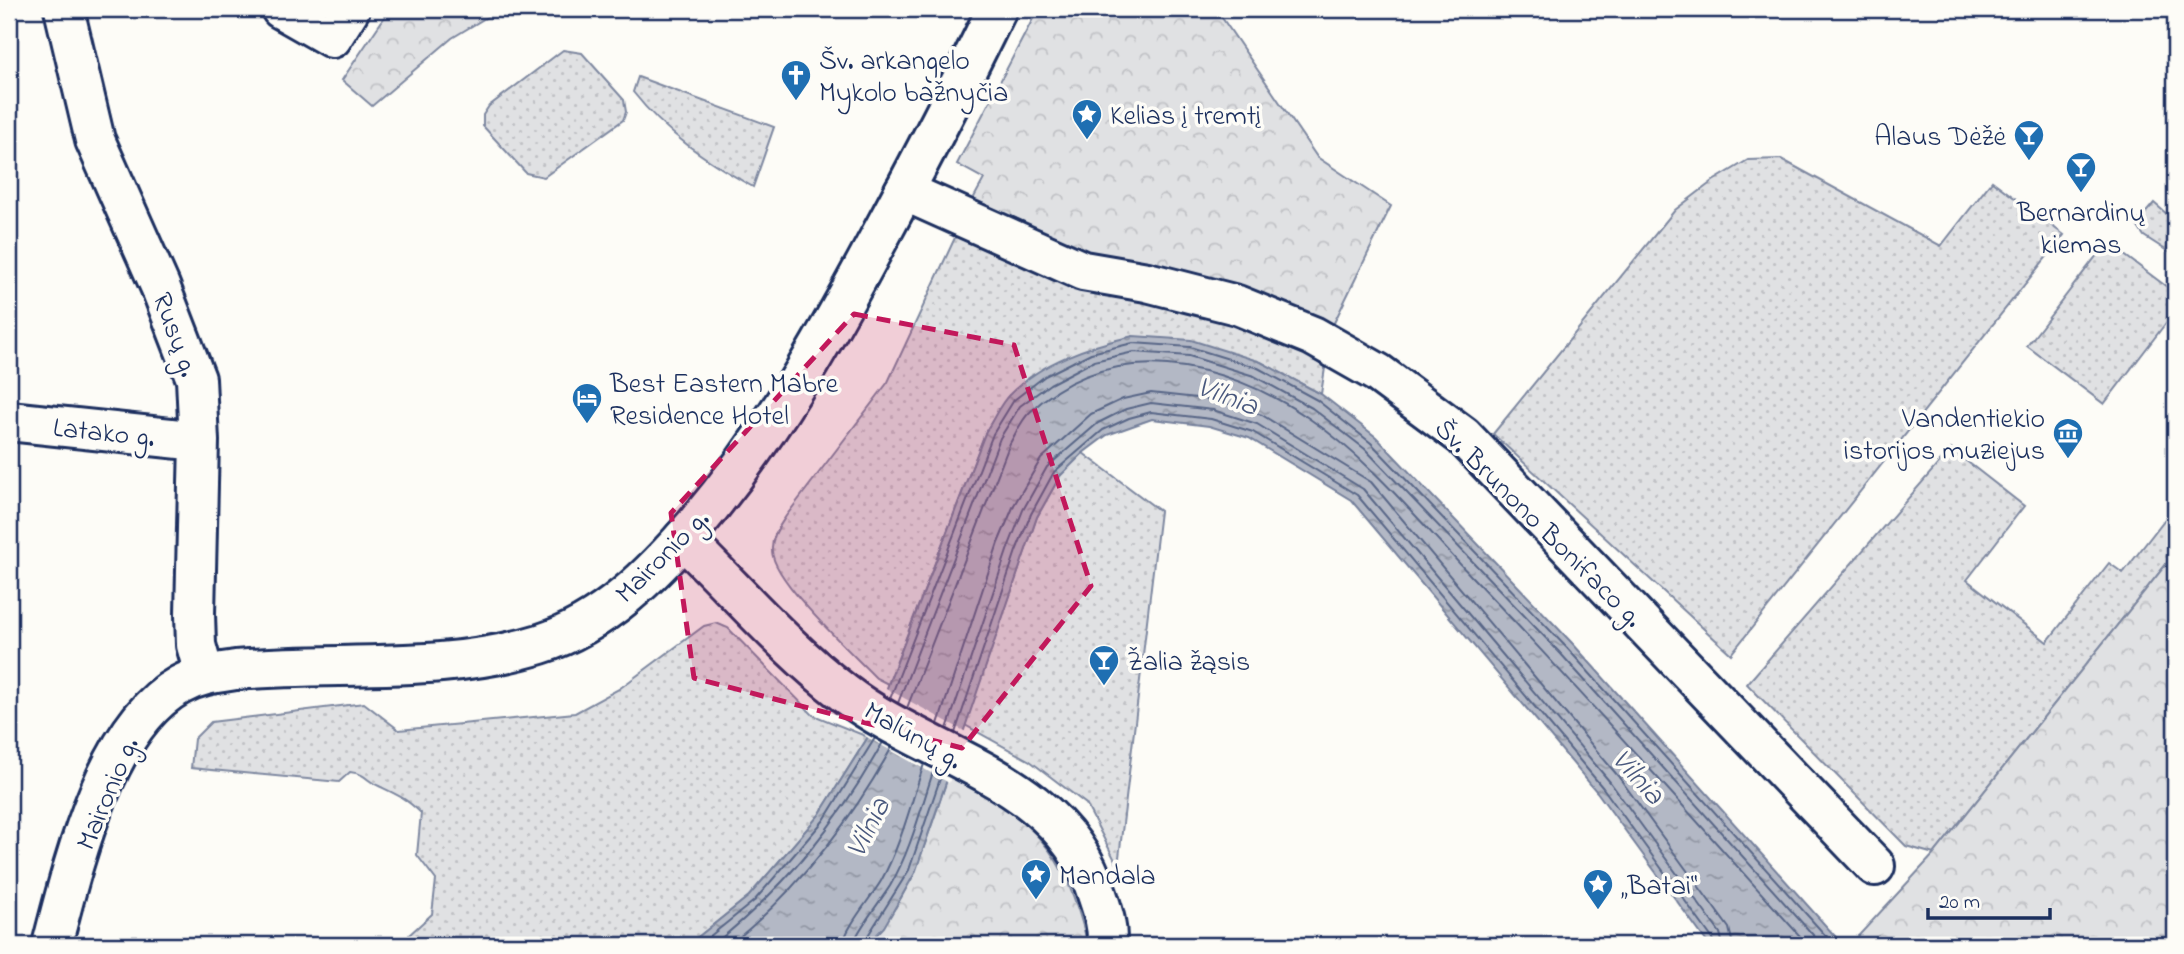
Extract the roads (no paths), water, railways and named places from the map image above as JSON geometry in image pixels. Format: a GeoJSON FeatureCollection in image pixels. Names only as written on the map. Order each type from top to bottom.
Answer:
{"type":"FeatureCollection","features":[{"type":"Feature","properties":{"kind":"street","name":"Rusų g."},"geometry":{"type":"LineString","coordinates":[[64,9],[95,140],[160,286],[196,379],[199,441],[196,645],[204,674]]}},
{"type":"Feature","properties":{"kind":"street"},"geometry":{"type":"LineString","coordinates":[[282,9],[341,23]]}},
{"type":"Feature","properties":{"kind":"street","name":"Maironio g."},"geometry":{"type":"LineString","coordinates":[[52,945],[83,840],[125,740],[156,702],[178,686],[204,674],[274,667],[439,661],[540,644],[577,628],[630,593],[683,539],[730,483],[787,404],[836,320],[905,191],[997,9]]}},
{"type":"Feature","properties":{"kind":"street","name":"Šv. Brunono Bonifaco g."},"geometry":{"type":"LineString","coordinates":[[905,191],[1083,271],[1147,282],[1237,305],[1313,336],[1378,373],[1463,436],[1875,866]]}},
{"type":"Feature","properties":{"kind":"street","name":"Latako g."},"geometry":{"type":"LineString","coordinates":[[9,421],[199,441]]}},
{"type":"Feature","properties":{"kind":"street","name":"Malūnų g."},"geometry":{"type":"LineString","coordinates":[[683,539],[783,638],[863,706],[1014,789],[1050,814],[1071,837],[1094,883],[1108,928],[1107,945]]}},
{"type":"Feature","properties":{"kind":"water","name":"Vilnia"},"geometry":{"type":"Polygon","coordinates":[[[1133,336],[1191,340],[1261,362],[1321,394],[1376,437],[1573,644],[1843,945],[1709,945],[1597,792],[1351,500],[1249,438],[1209,426],[1152,419],[1107,435],[1083,453],[1060,476],[1037,517],[915,873],[884,927],[867,945],[688,945],[749,896],[819,815],[868,737],[986,431],[1003,402],[1023,382],[1067,356],[1133,336]]]}},
{"type":"Feature","properties":{"kind":"place","name":"Šv. arkangelo Mykolo bažnyčia"},"geometry":{"type":"Point","coordinates":[796,102]}},
{"type":"Feature","properties":{"kind":"place","name":"Kelias į tremtį"},"geometry":{"type":"Point","coordinates":[1087,141]}},
{"type":"Feature","properties":{"kind":"place","name":"Alaus Dėžė"},"geometry":{"type":"Point","coordinates":[2029,162]}},
{"type":"Feature","properties":{"kind":"place","name":"Bernardinų kiemas"},"geometry":{"type":"Point","coordinates":[2081,194]}},
{"type":"Feature","properties":{"kind":"place","name":"Best Eastern Mabre Residence Hotel"},"geometry":{"type":"Point","coordinates":[587,425]}},
{"type":"Feature","properties":{"kind":"place","name":"Vandentiekio istorijos muziejus"},"geometry":{"type":"Point","coordinates":[2068,460]}},
{"type":"Feature","properties":{"kind":"place","name":"Žalia žąsis"},"geometry":{"type":"Point","coordinates":[1104,687]}},
{"type":"Feature","properties":{"kind":"place","name":"Mandala"},"geometry":{"type":"Point","coordinates":[1036,901]}},
{"type":"Feature","properties":{"kind":"place","name":"„Batai“"},"geometry":{"type":"Point","coordinates":[1598,911]}}]}
